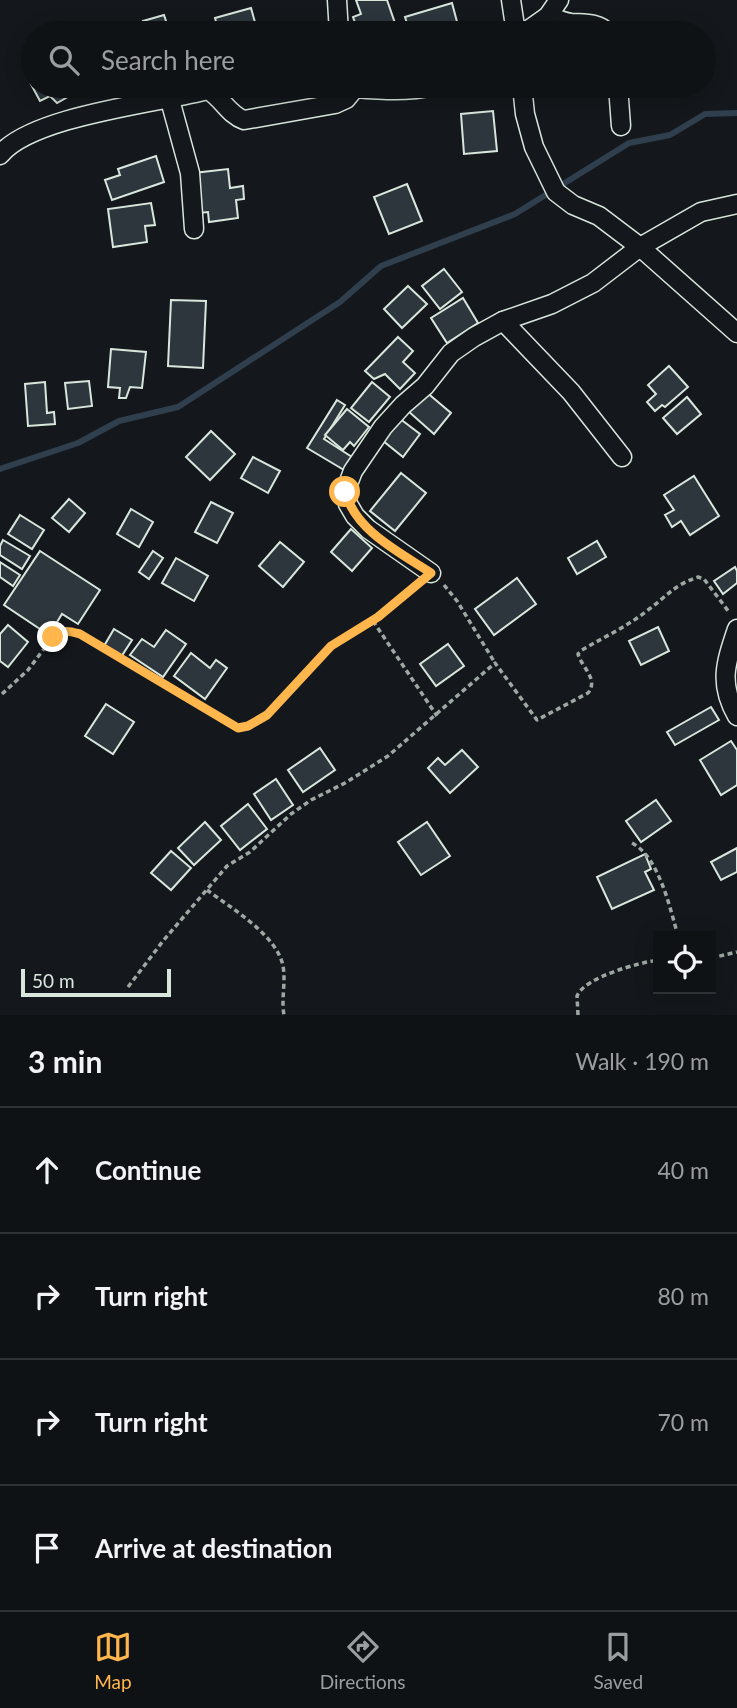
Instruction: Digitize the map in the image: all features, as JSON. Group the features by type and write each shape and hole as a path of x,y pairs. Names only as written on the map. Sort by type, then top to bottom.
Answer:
{"street":[{"path":"337,0 338,21"},
{"path":"511,0 514,21"},
{"path":"541,21 559,0"},
{"path":"548,16 563,21"},
{"path":"0,155 24,137 47,127 137,104 178,98"},
{"path":"220,98 236,117 244,120 335,104 347,98"},
{"path":"523,98 534,147 556,192 573,205 599,216 640,247 737,333"},
{"path":"619,98 621,125"},
{"path":"170,100 190,173 194,229"},
{"path":"431,573 368,529 355,516 345,492 353,471 366,451 402,405 425,386 451,353 503,321 552,304 593,283 640,247 701,212 737,204"},
{"path":"503,321 570,392 622,457"},
{"path":"737,629 728,656 724,683 737,716"}],"path":[{"path":"2,694 28,670 53,637 68,630 80,634 238,728 248,726 267,715 331,646 373,621 431,573 457,601 495,663 537,720 588,692 593,686 578,654 582,650 650,609 664,595 685,581 698,577 704,579 737,622"},
{"path":"373,621 437,716"},
{"path":"128,987 227,866 250,852 291,814 311,800 388,757 495,663"},
{"path":"632,843 641,848 651,860 676,931"},
{"path":"207,890 259,930 278,953 283,967 284,1015"},
{"path":"716,957 737,952"},
{"path":"578,1015 577,996 584,986 627,968 653,961"}],"building":[{"path":"356,0 387,0 394,21 354,21 353,17 361,14"},
{"path":"452,3 457,21 406,21 405,17"},
{"path":"251,8 255,21 216,21 215,18"},
{"path":"164,15 166,21 143,21"},
{"path":"52,98 66,98 57,103"},
{"path":"493,111 497,151 464,154 461,114"},
{"path":"156,156 164,182 112,200 105,180 120,175 118,169"},
{"path":"228,169 230,188 243,186 244,199 236,200 238,218 209,222 208,212 199,213 194,173"},
{"path":"407,184 422,221 389,234 374,197"},
{"path":"151,203 155,225 145,226 147,242 113,247 108,209"},
{"path":"444,269 462,292 440,309 422,286"},
{"path":"408,286 427,304 402,328 384,309"},
{"path":"463,298 478,323 447,343 431,318"},
{"path":"171,300 206,301 203,368 168,366"},
{"path":"398,337 413,351 403,362 415,373 400,389 385,374 374,379 365,371"},
{"path":"111,349 146,352 142,388 130,387 126,398 119,398 120,388 108,387"},
{"path":"669,366 688,387 665,407 662,405 655,411 647,402 656,394 648,385"},
{"path":"89,381 92,406 68,409 65,383"},
{"path":"45,382 47,413 54,412 55,424 28,426 25,384"},
{"path":"372,382 390,397 369,422 351,408"},
{"path":"425,391 451,413 434,434 408,411"},
{"path":"687,397 701,414 677,434 663,418"},
{"path":"337,400 345,405 324,439 352,457 344,470 307,448"},
{"path":"347,409 369,427 354,446 350,442 343,450 325,435"},
{"path":"399,418 420,434 403,457 382,440"},
{"path":"211,431 235,454 210,480 186,457"},
{"path":"253,457 280,471 268,493 241,478"},
{"path":"401,473 426,493 395,531 370,511"},
{"path":"694,476 719,516 690,535 681,521 672,527 665,515 674,510 664,495"},
{"path":"69,499 85,513 69,532 52,518"},
{"path":"211,502 233,513 217,543 195,532"},
{"path":"131,509 153,522 139,547 117,534"},
{"path":"20,515 44,530 32,549 8,534"},
{"path":"351,529 372,548 352,571 331,552"},
{"path":"3,540 30,556 22,569 0,555"},
{"path":"597,541 606,557 577,574 568,558"},
{"path":"280,542 304,562 283,587 259,566"},
{"path":"40,551 100,590 78,624 62,614 49,635 4,605"},
{"path":"153,551 163,558 149,579 139,572"},
{"path":"176,558 208,576 194,601 162,583"},
{"path":"0,562 20,575 13,586 0,577"},
{"path":"735,567 737,583 723,594 714,581"},
{"path":"517,578 536,604 494,635 475,609"},
{"path":"8,625 28,642 8,667 0,661 0,634"},
{"path":"658,627 669,651 641,665 629,641"},
{"path":"114,629 132,640 121,657 104,646"},
{"path":"166,630 186,644 163,677 130,655 142,639 154,647"},
{"path":"448,644 464,666 436,686 420,664"},
{"path":"191,653 210,668 216,660 227,668 205,699 174,676"},
{"path":"106,704 134,722 113,754 85,736"},
{"path":"711,707 719,720 675,745 667,732"},
{"path":"731,741 737,750 737,785 721,795 700,760"},
{"path":"320,748 335,770 303,792 288,770"},
{"path":"462,750 478,767 450,793 428,768 438,758 445,765"},
{"path":"276,779 293,805 271,820 254,794"},
{"path":"656,800 671,821 641,842 626,821"},
{"path":"248,804 267,829 240,850 221,826"},
{"path":"205,822 221,840 194,865 178,848"},
{"path":"427,822 450,856 421,875 398,842"},
{"path":"737,848 737,872 721,880 711,862"},
{"path":"171,851 191,868 171,890 151,873"},
{"path":"645,854 651,869 645,872 654,890 612,909 597,877"}],"waterway":[{"path":"0,469 78,443 119,421 178,407 340,302 381,266 515,214 629,143 670,135 705,114 737,113"}],"route":[{"path":"53,637 68,630 80,634 238,728 248,726 267,715 331,646 378,617 431,573 368,529 355,516 345,492"}]}
